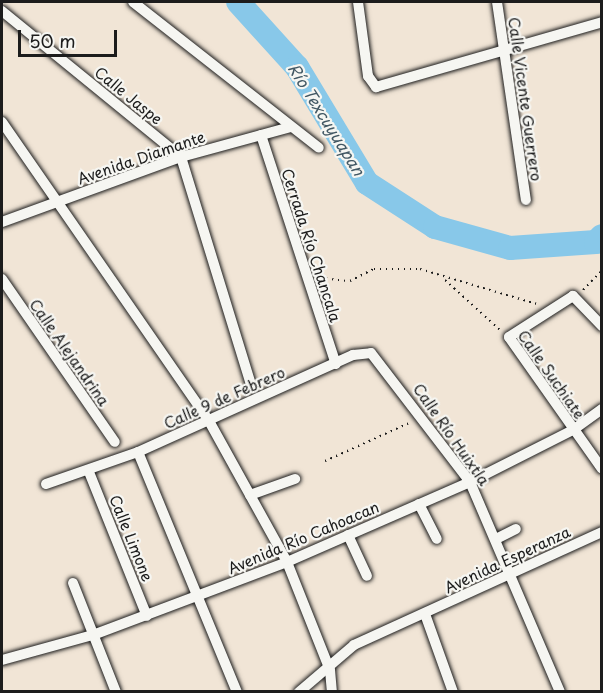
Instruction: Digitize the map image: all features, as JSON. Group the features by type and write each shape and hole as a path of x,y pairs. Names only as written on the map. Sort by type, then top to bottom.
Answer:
{"street":[{"path":"133,2 319,148"},
{"path":"358,2 368,76 376,87 504,54 602,22"},
{"name":"Calle Vicente Guerrero","path":"497,2 526,200"},
{"name":"Calle Jaspe","path":"2,11 181,157"},
{"path":"2,122 209,421 287,562 330,670 332,692"},
{"name":"Avenida Diamante","path":"2,222 181,157 291,127"},
{"name":"Cerrada Río Chancala","path":"261,135 306,281 336,364"},
{"path":"181,157 251,385"},
{"name":"Calle Alejandrina","path":"2,279 115,442"},
{"path":"509,337 551,307 573,296 602,326"},
{"name":"Calle Suchiate","path":"509,337 602,469"},
{"name":"Calle 9 de Febrero","path":"46,484 88,472 138,452 336,364 371,353"},
{"name":"Calle Río Huixtla","path":"371,353 423,417 471,482 498,538 560,692"},
{"name":"Avenida Río Cahoacan","path":"2,660 93,635 287,562 471,482 573,430 602,409"},
{"path":"138,452 237,692"},
{"name":"Calle Limone","path":"88,472 147,616"},
{"path":"250,495 295,479"},
{"path":"419,504 437,539"},
{"path":"498,538 516,529"},
{"name":"Avenida Esperanza","path":"299,692 330,670 354,645 601,534"},
{"path":"348,535 367,576"},
{"path":"73,583 116,692"},
{"path":"425,614 453,692"}],"path":[{"path":"306,281 328,276 350,281 374,269 420,269 445,280 551,307"},
{"path":"573,296 602,270"},
{"name":"Calle Suchiate","path":"445,280 509,337"},
{"path":"325,462 423,417"}],"waterway":[{"name":"Río Texcuyuapan","path":"238,2 297,67 367,183 435,227 510,248 596,242 602,236"}]}
